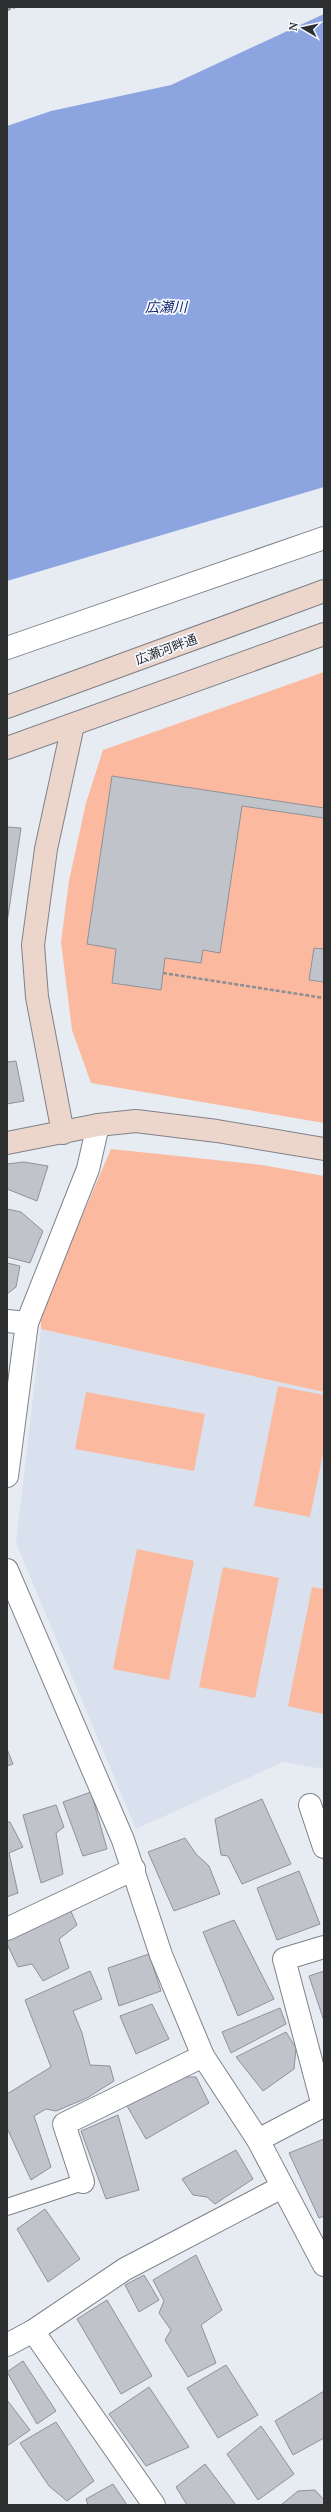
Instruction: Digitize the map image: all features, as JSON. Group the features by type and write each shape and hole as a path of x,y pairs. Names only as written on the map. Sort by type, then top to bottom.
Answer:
{"street":[{"path":"7,648 324,538"},
{"name":"広瀬河畔通","path":"7,707 324,591"},
{"path":"7,748 324,634"},
{"path":"63,1133 37,997 33,945 46,849 73,725"},
{"path":"7,1142 63,1133 98,1125 136,1121 217,1131 324,1149"},
{"path":"7,1476 17,1322 88,1169 98,1125"},
{"path":"7,1570 134,1869 161,1955 203,2056 258,2140 324,2265"},
{"path":"310,1805 324,1846"},
{"path":"7,1929 134,1869"},
{"path":"258,2140 323,2106 284,1959 324,1947"},
{"path":"83,2182 64,2124 203,2056"},
{"path":"7,2345 33,2331 125,2269 282,2187"},
{"path":"33,2331 154,2505"}],"lane":[{"path":"7,2207 83,2182"}],"path":[{"path":"7,10 15,7"},
{"path":"163,973 324,998"}],"shaded area":[{"path":"324,672 324,1123 91,1083 72,1030 61,942 69,881 86,803 103,750"},
{"path":"111,1149 262,1165 324,1176 324,1392 41,1329 41,1312"},
{"path":"41,1329 324,1392 324,1769 283,1762 136,1829 16,1543"},
{"path":"278,1386 324,1395 324,1449 310,1517 254,1506"},
{"path":"86,1392 205,1414 194,1471 75,1449"},
{"path":"137,1549 194,1561 169,1680 113,1669"},
{"path":"223,1567 279,1578 255,1698 199,1687"},
{"path":"312,1587 324,1589 324,1714 288,1706"}],"water":[{"name":"広瀬川","path":"324,14 324,487 7,581 7,126 51,111 171,85"}],"building":[{"path":"112,776 324,808 324,818 242,806 220,953 203,950 201,963 165,958 161,990 112,983 116,949 87,944"},
{"path":"7,827 21,828 7,923"},
{"path":"314,948 324,949 324,982 309,980"},
{"path":"16,1061 24,1101 7,1104 7,1062"},
{"path":"24,1162 48,1166 37,1201 7,1189 7,1164"},
{"path":"7,1209 21,1212 43,1231 30,1263 7,1257"},
{"path":"7,1263 20,1266 16,1287 7,1294"},
{"path":"7,1749 13,1764 7,1766"},
{"path":"91,1792 107,1849 83,1856 63,1802"},
{"path":"262,1799 291,1864 242,1884 228,1856 221,1855 215,1819"},
{"path":"56,1805 64,1827 56,1833 63,1874 41,1883 23,1815"},
{"path":"7,1822 10,1822 23,1847 9,1853 18,1893 7,1897"},
{"path":"185,1838 196,1854 209,1866 220,1894 174,1911 148,1852"},
{"path":"299,1871 320,1924 277,1940 257,1888"},
{"path":"69,1907 77,1925 59,1939 69,1968 43,1981 32,1964 18,1967 7,1944 7,1937"},
{"path":"234,1920 274,1999 238,2016 203,1932"},
{"path":"149,1954 161,1991 119,2006 108,1968"},
{"path":"90,1971 102,1999 73,2011 82,2033 90,2065 110,2066 114,2081 87,2098 56,2111 46,2109 34,2116 51,2167 31,2180 7,2128 7,2094 51,2067 25,2000"},
{"path":"324,1971 324,2021 309,1976"},
{"path":"152,2004 169,2039 136,2054 120,2016"},
{"path":"280,2008 286,2024 231,2053 222,2032"},
{"path":"286,2032 296,2048 294,2069 263,2091 236,2057"},
{"path":"175,2077 196,2077 209,2103 146,2139 126,2104"},
{"path":"118,2115 139,2190 106,2199 81,2131"},
{"path":"324,2139 324,2216 319,2218 289,2153"},
{"path":"236,2150 253,2179 215,2204 207,2197 193,2195 182,2179"},
{"path":"45,2209 80,2259 48,2282 17,2229"},
{"path":"196,2255 222,2310 201,2325 216,2363 188,2377 165,2340 171,2330 159,2313 164,2301 153,2280"},
{"path":"144,2275 159,2300 139,2312 125,2285"},
{"path":"107,2300 152,2376 121,2394 77,2319"},
{"path":"23,2361 56,2411 37,2424 7,2372"},
{"path":"226,2365 258,2415 218,2438 187,2388"},
{"path":"149,2387 189,2447 146,2466 109,2414"},
{"path":"324,2391 324,2438 293,2455 275,2421"},
{"path":"7,2400 30,2430 7,2446"},
{"path":"56,2422 94,2481 67,2501 49,2486 20,2443"},
{"path":"261,2426 294,2474 258,2500 227,2454"},
{"path":"205,2464 236,2505 187,2505 176,2487"},
{"path":"113,2484 127,2505 88,2505 86,2499"},
{"path":"315,2490 324,2500 324,2505 281,2505 298,2491"}]}
